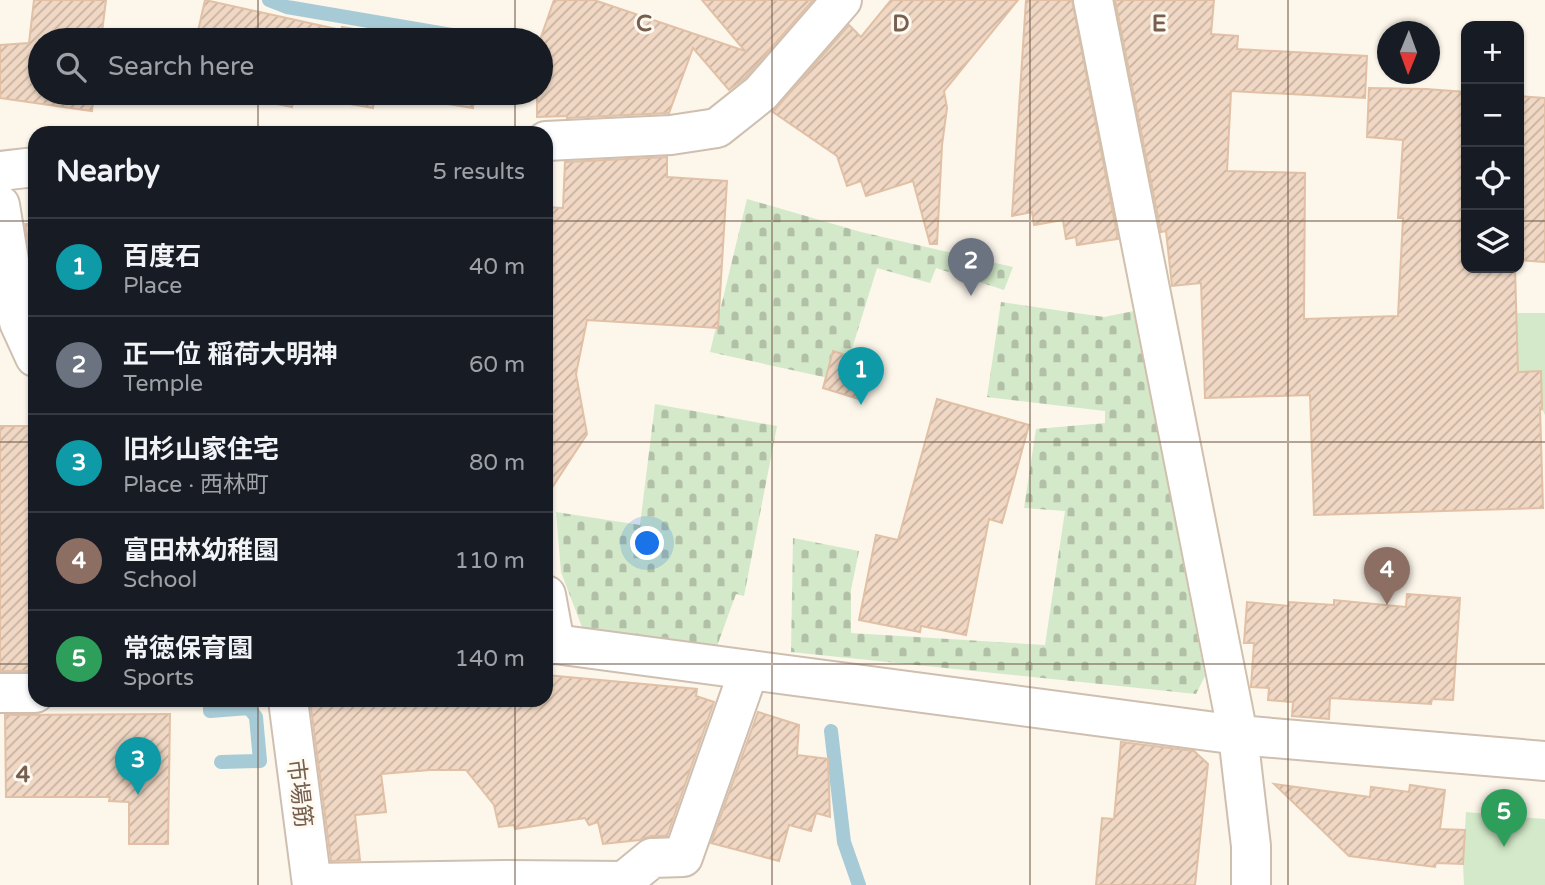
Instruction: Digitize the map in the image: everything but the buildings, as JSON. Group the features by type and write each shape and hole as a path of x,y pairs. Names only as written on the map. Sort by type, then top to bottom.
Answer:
{"street":[{"path":"553,141 671,135 717,128 761,93 842,0"},
{"path":"1093,0 1238,735 1251,846 1251,885"},
{"path":"0,171 28,168"},
{"path":"0,205 19,322 28,342"},
{"path":"553,645 1238,735 1545,761"},
{"path":"312,884 504,880 625,883 652,858 683,858 749,670"},
{"path":"0,693 28,693"},
{"name":"市場筋","path":"289,707 312,884"}],"green space":[{"path":"747,199 861,232 1013,267 1004,290 936,268 930,283 877,268 842,381 710,352"},
{"path":"1001,302 1104,317 1134,311 1205,676 1196,694 791,652 793,538 859,551 851,590 851,633 1045,645 1065,511 1024,508 1036,429 1105,423 1105,411 987,397"},
{"path":"1516,313 1545,313 1545,415 1542,409 1541,372 1518,372"},
{"path":"655,404 777,426 744,596 736,594 717,646 600,633 582,627 561,572 556,512 640,525"},
{"path":"1466,812 1545,819 1545,885 1464,885"}],"waterway":[{"path":"269,0 287,7 410,28"},
{"path":"210,707 210,711 249,708 256,717 260,761 221,762"},
{"path":"831,731 844,842 859,885"}],"place":[{"name":"正一位 稲荷大明神","path":"971,296"},
{"name":"百度石","path":"861,405"},
{"name":"富田林幼稚園","path":"1387,605"},
{"name":"旧杉山家住宅","path":"138,795"},
{"name":"常徳保育園","path":"1504,847"}]}
